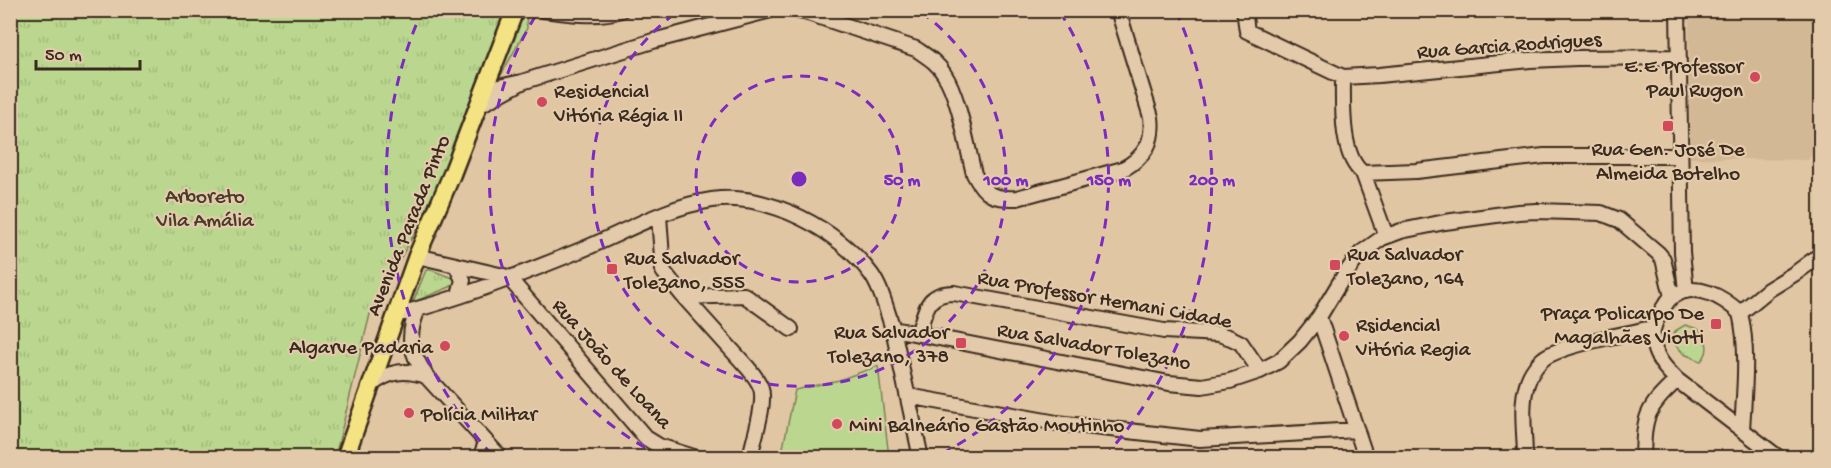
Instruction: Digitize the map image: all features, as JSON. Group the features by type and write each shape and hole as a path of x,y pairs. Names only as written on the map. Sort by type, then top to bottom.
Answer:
{"main road":[{"name":"Avenida Parada Pinto","path":"345,458 417,256 452,174 514,10"}],"street":[{"path":"543,10 590,15 611,14 621,10"},
{"path":"484,90 522,82 653,41 771,10"},
{"path":"795,10 916,49 931,59 944,72 952,88 974,174 981,187 999,199 1017,198 1124,169 1145,153 1153,129 1151,117 1118,10"},
{"path":"1244,10 1246,31 1343,77 1343,113 1348,145 1353,163 1363,173 1386,236"},
{"path":"1678,10 1679,156 1682,252 1686,291"},
{"name":"Rua Garcia Rodrigues","path":"1343,77 1530,60 1679,57"},
{"path":"478,106 522,82"},
{"path":"1363,173 1416,171 1544,156 1679,156"},
{"path":"395,315 459,295 595,245 659,216 712,200 740,199 768,204 820,229 853,254 872,276 893,329 921,458"},
{"name":"Rua Salvador Tolezano","path":"893,329 1169,383 1202,386 1230,381 1260,371 1279,361 1300,341 1319,316 1345,274 1362,253 1386,236 1428,225 1537,211 1601,213 1619,220 1663,259 1672,297"},
{"path":"659,216 663,271 758,380 762,390 762,401 750,458"},
{"path":"1740,313 1768,290 1821,255"},
{"path":"417,256 508,277"},
{"path":"456,265 463,280 459,295"},
{"name":"Rua João de Loana","path":"508,277 646,438 659,446 697,458"},
{"path":"1742,430 1745,363 1740,313 1731,304 1699,290 1686,291 1672,297 1652,328 1654,347 1662,365 1677,380 1742,430 1779,458"},
{"name":"Rua Professor Hernani Cidade","path":"918,334 928,303 933,296 954,293 1164,331 1219,334 1241,344 1260,371"},
{"path":"684,297 744,296 791,329"},
{"path":"418,309 412,322 413,354 426,376 501,458"},
{"path":"1319,316 1366,458"},
{"path":"1525,458 1526,388 1532,373 1546,356 1564,349 1652,328"},
{"path":"371,385 391,372 408,372 426,376"},
{"path":"1643,458 1644,426 1650,410 1656,399 1677,380"},
{"path":"908,396 1057,423 1200,439 1357,430"},
{"path":"480,458 486,442"}],"shaded area":[{"name":"E.E Professor Paul Rugon","path":"1689,11 1820,11 1820,143 1808,160 1690,158"}],"green space":[{"name":"Arboreto Vila Amália","path":"10,11 526,11 527,28 370,314 335,457 11,457"},
{"path":"426,270 453,278 455,282 450,287 413,302"},
{"path":"1685,325 1698,329 1706,340 1707,349 1701,361 1684,354 1672,341 1675,331"},
{"name":"Mini Balneário Gastão Moutinho","path":"878,366 889,457 781,457 795,390 839,380"}],"place":[{"name":"E.E Professor Paul Rugon","path":"1755,77"},
{"name":"Residencial Vitória Régia II","path":"542,102"},
{"name":"Rua Gen. José De Almeida Botelho","path":"1668,126"},
{"name":"Rua Salvador Tolezano, 164","path":"1335,265"},
{"name":"Rua Salvador Tolezano, 555","path":"612,269"},
{"name":"Praça Policarpo De Magalhães Viotti","path":"1716,324"},
{"name":"Rsidencial Vitória Regia","path":"1344,336"},
{"name":"Rua Salvador Tolezano, 378","path":"961,343"},
{"name":"Algarve Padaria","path":"445,346"},
{"name":"Polícia Militar","path":"409,413"},
{"name":"Mini Balneário Gastão Moutinho","path":"837,424"}]}
